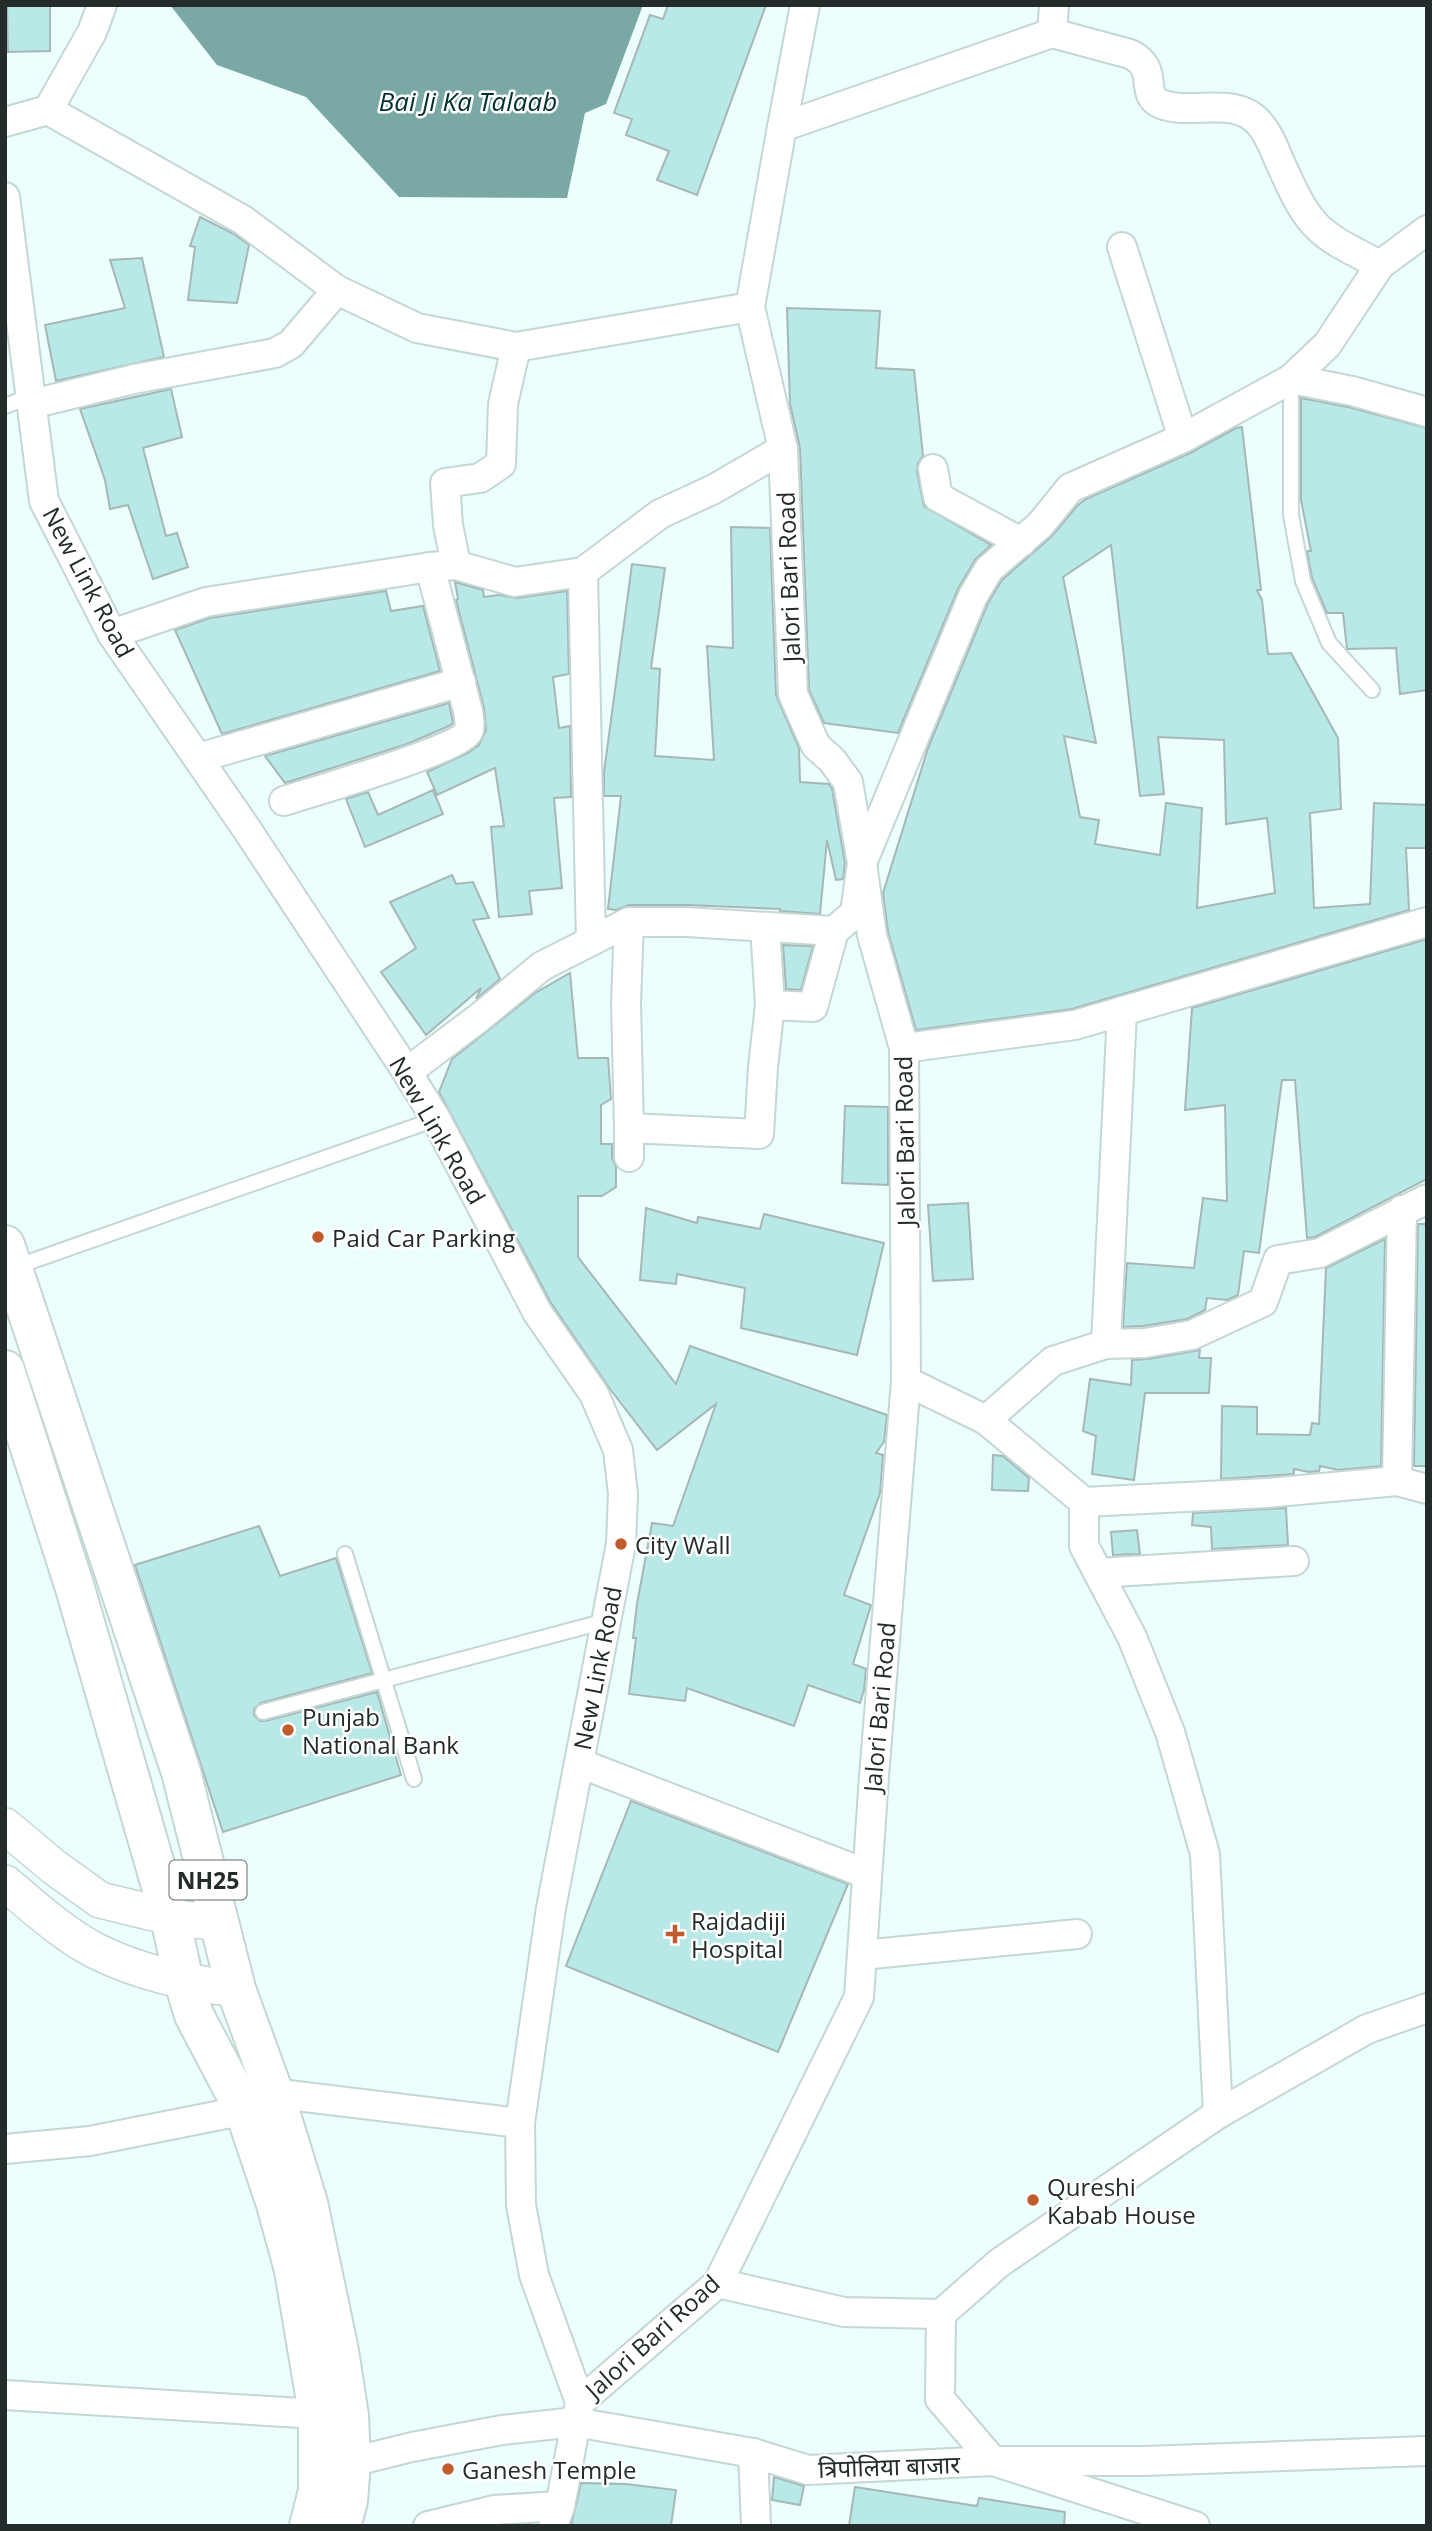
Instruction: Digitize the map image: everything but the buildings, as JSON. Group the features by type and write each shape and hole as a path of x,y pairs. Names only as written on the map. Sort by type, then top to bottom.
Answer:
{"main road":[{"name":"NH25","path":"9,1257 181,1772 265,2102 311,2215 339,2351 334,2414 335,2462 348,2501 341,2526"},
{"name":"NH25","path":"5,1370 75,1588 170,1917 194,2015 208,2043 265,2102"},
{"name":"NH25","path":"309,2526 318,2491 335,2462"}],"street":[{"path":"5,122 48,110 92,32 102,5"},
{"name":"Jalori Bari Road","path":"577,2412 718,2283 859,1997 906,1381 904,1048 872,935 848,782 832,760 816,746 793,694 783,449 750,307 805,5"},
{"path":"782,127 1053,19 1141,60 1148,72 1150,94 1158,103 1172,107 1229,109 1250,115 1267,133 1298,204 1310,221 1321,233 1380,265"},
{"path":"48,110 243,220 337,290 417,328 516,347 750,307"},
{"name":"New Link Road","path":"5,197 23,402 44,501 111,634 198,758 436,1119 537,1312 594,1394 618,1450 623,1494 621,1544 551,1908 520,2123 521,2205 534,2275 577,2412 556,2516"},
{"path":"770,1005 813,1007 834,931 855,913 862,863 980,582 989,569 1050,513 1070,488 1183,438 1291,379 1326,345 1380,265 1427,230"},
{"path":"1122,247 1183,438"},
{"path":"23,402 275,353 291,344 337,290"},
{"path":"284,801 420,756 461,740 468,732 470,723 443,566 448,525 445,483 480,478 501,464 503,404 516,347"},
{"path":"1291,379 1352,391 1427,412"},
{"path":"111,634 206,602 443,566 515,582 583,572 660,514 714,489 783,449"},
{"path":"933,468 938,497 1021,542"},
{"path":"583,572 591,941"},
{"path":"198,758 461,682"},
{"path":"407,1072 542,966 629,922 687,922 834,931"},
{"path":"629,922 626,1003 629,1157"},
{"path":"904,1048 1075,1026 1427,922"},
{"path":"629,1128 759,1134 770,1005 765,927"},
{"path":"1106,1344 1122,1011"},
{"path":"986,1420 1053,1361 1106,1344 1145,1343 1192,1335 1263,1302 1278,1260 1320,1253 1414,1204"},
{"path":"1397,1481 1414,1204"},
{"path":"906,1381 986,1420 1084,1502 1267,1493 1397,1481 1427,1489"},
{"path":"1084,1502 1084,1546 1132,1637 1170,1732 1205,1854 1218,2114"},
{"path":"1098,1573 1294,1561"},
{"path":"579,1763 867,1874"},
{"path":"5,1826 54,1867 100,1900 170,1917 219,1923"},
{"path":"5,1882 44,1915 95,1950 184,1982 236,1989"},
{"path":"862,1955 1077,1934"},
{"path":"718,2283 844,2312 941,2314 999,2263 1218,2114 1367,2029 1427,2008"},
{"path":"5,2149 90,2141 265,2102 520,2123"},
{"path":"941,2314 940,2399 993,2461 1195,2526"},
{"path":"5,2395 334,2414"},
{"name":"त्रिपोलिया बाजार","path":"335,2462 502,2430 577,2412 754,2454 808,2470 993,2461 1144,2461 1427,2451"},
{"path":"754,2454 756,2526"},
{"path":"428,2526 494,2510 556,2516"}],"lane":[{"path":"1291,379 1291,515 1303,581 1329,643 1372,690"},
{"path":"9,1257 436,1119"},
{"path":"345,1554 414,1779"},
{"path":"263,1713 606,1621"}],"water":[{"name":"Bai Ji Ka Talaab","path":"170,5 643,5 606,104 585,113 567,198 399,197 306,97 217,65"}],"place":[{"name":"Paid Car Parking","path":"318,1237"},
{"name":"City Wall","path":"621,1544"},
{"name":"Punjab National Bank","path":"288,1730"},
{"name":"Rajdadiji Hospital","path":"675,1934"},
{"name":"Qureshi Kabab House","path":"1033,2200"},
{"name":"Ganesh Temple","path":"448,2469"}]}
